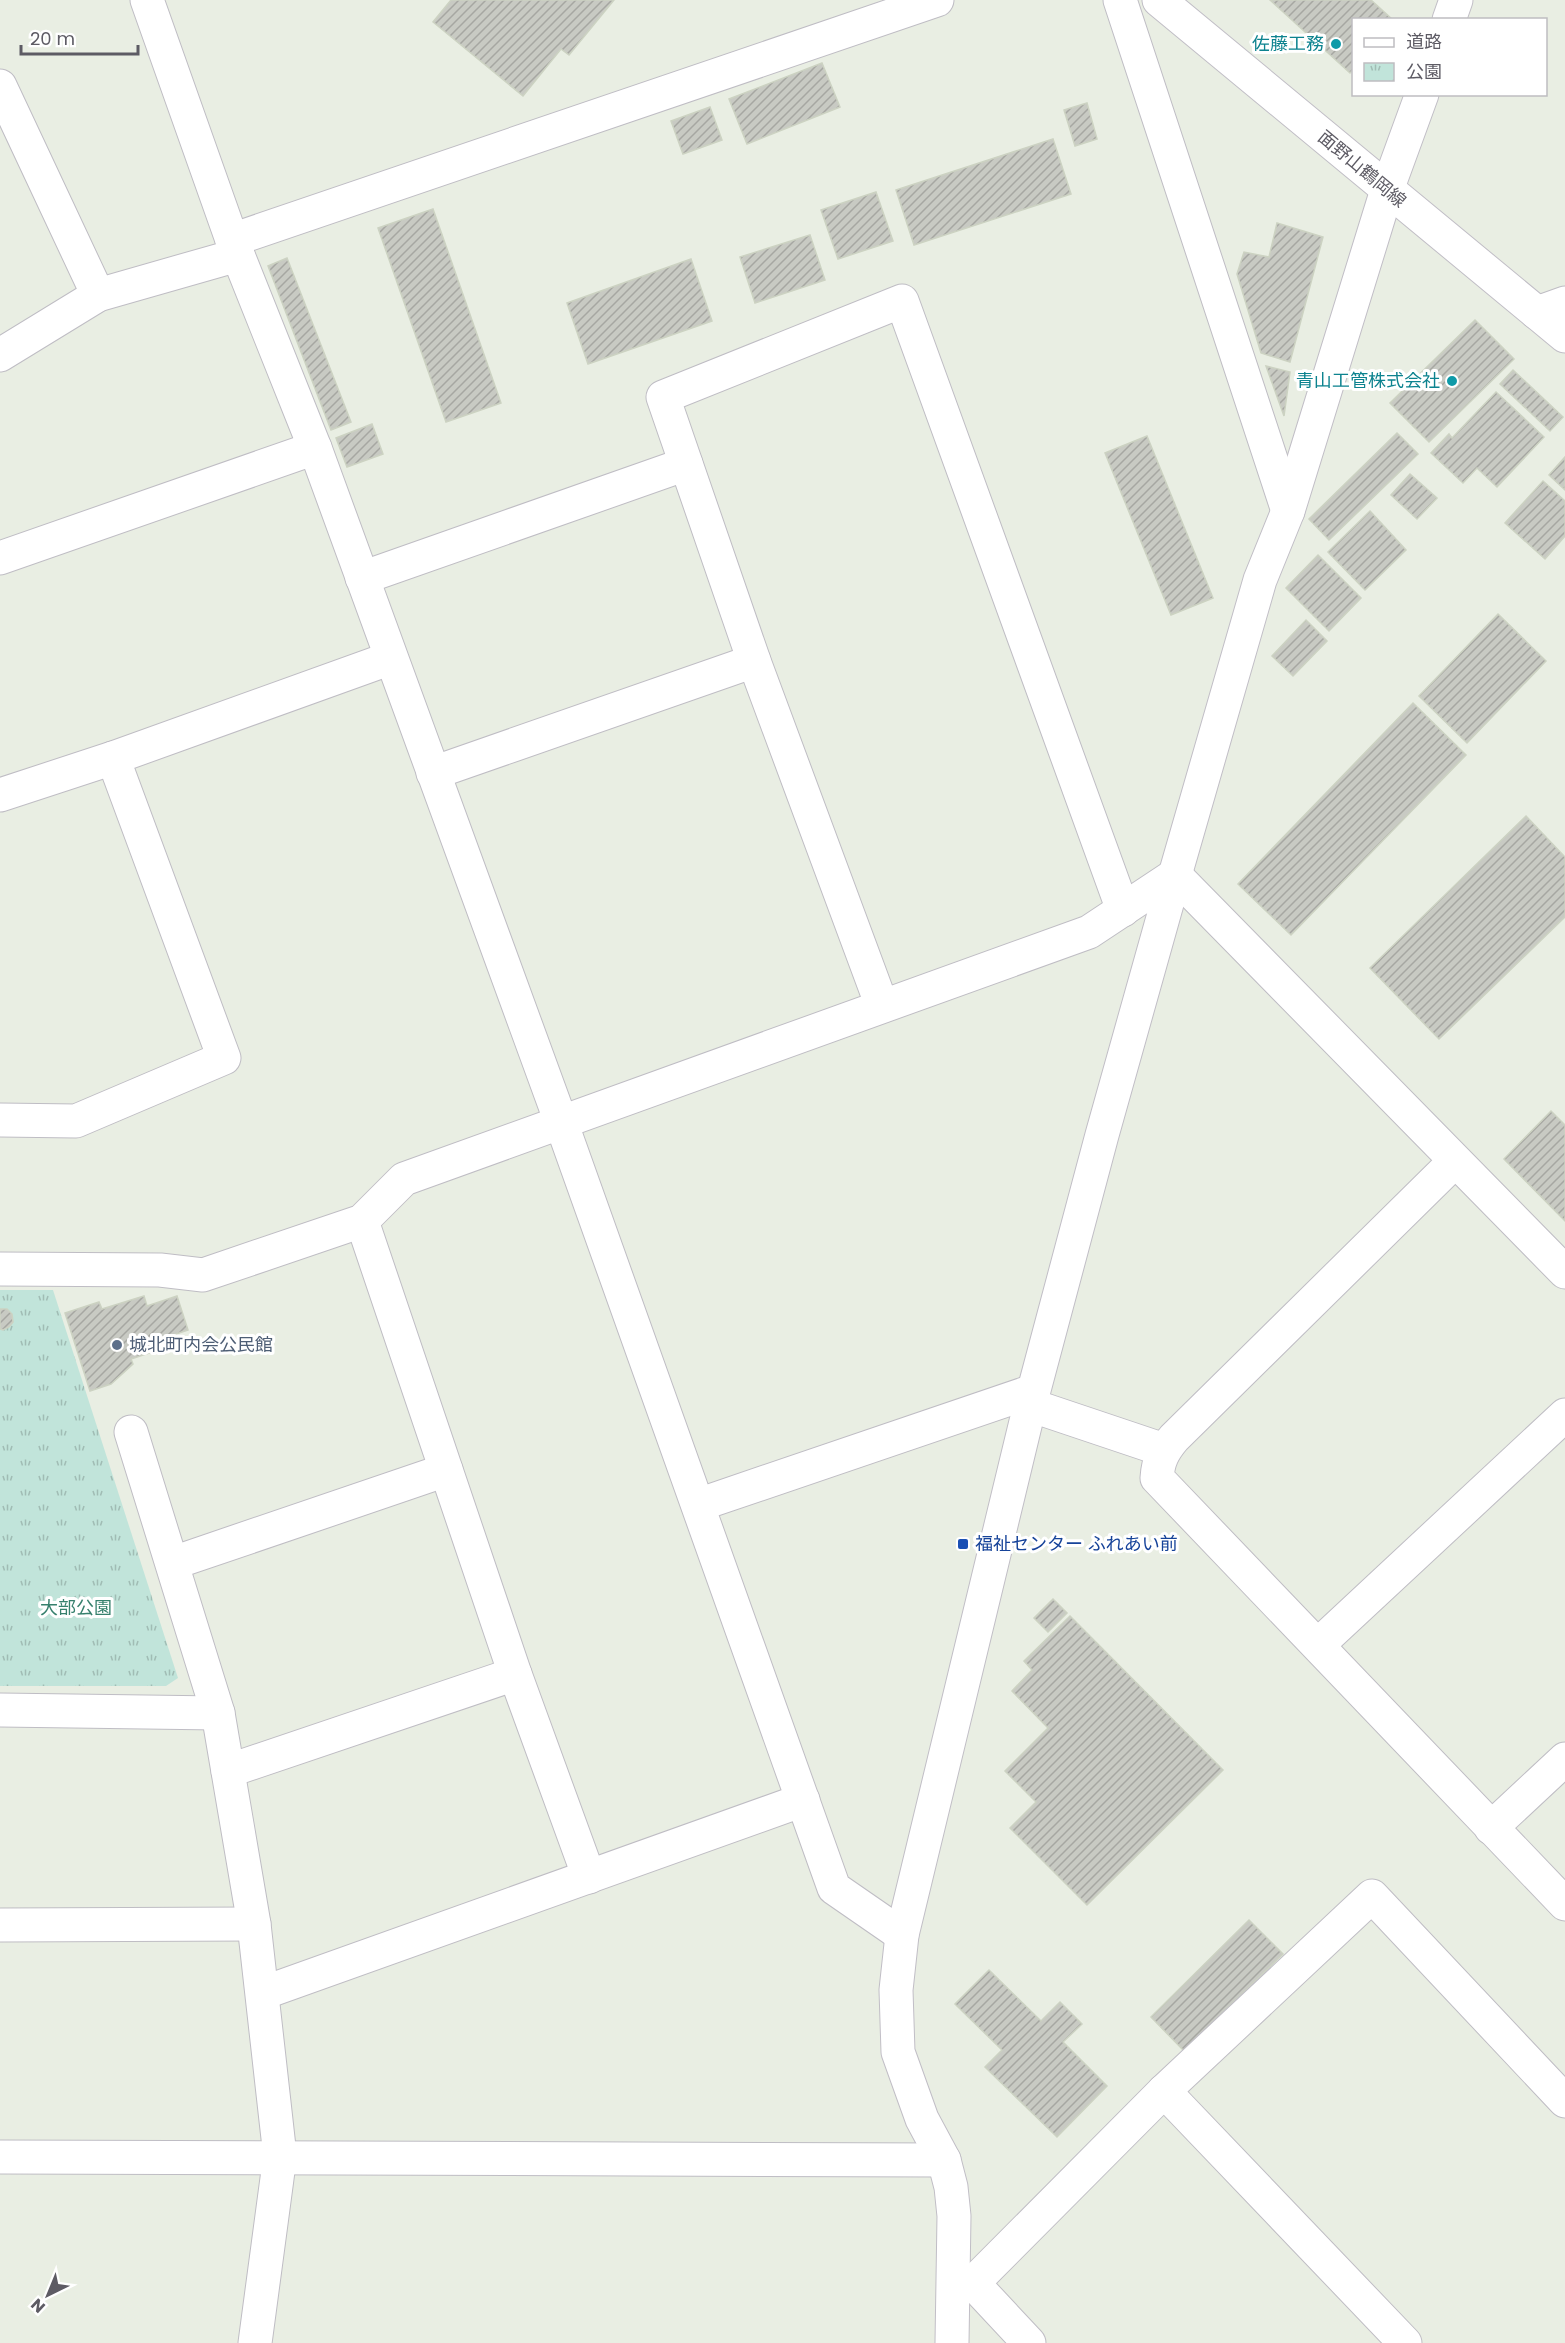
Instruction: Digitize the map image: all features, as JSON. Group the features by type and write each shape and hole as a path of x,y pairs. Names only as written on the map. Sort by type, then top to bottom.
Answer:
{"street":[{"path":"147,0 235,247 315,448 561,1122 834,1888 902,1935"},
{"path":"0,355 98,295 937,0"},
{"path":"1120,0 1288,511"},
{"name":"面野山鶴岡線","path":"1159,0 1387,190 1551,308 1565,336"},
{"path":"1450,18 1456,0"},
{"path":"0,86 14,143 98,295"},
{"path":"952,2343 964,2283 951,2187 945,2160 922,2118 898,2052 896,1990 902,1935 1032,1398 1102,1135 1175,875 1260,580 1288,511 1387,190 1421,96"},
{"path":"882,1006 754,661 663,397 902,301 1123,910"},
{"path":"0,558 315,448"},
{"path":"362,578 686,464"},
{"path":"0,795 113,758 391,658"},
{"path":"433,773 754,661"},
{"path":"0,1120 76,1121 225,1058 113,758"},
{"path":"0,1269 160,1270 202,1275 362,1221 404,1179 1089,932 1175,875"},
{"path":"1175,875 1565,1272"},
{"path":"1455,1161 1164,1450 1158,1464 1157,1478 1565,1904"},
{"path":"362,1221 514,1674 589,1877"},
{"path":"698,1505 1032,1398 1164,1450"},
{"path":"1317,1645 1565,1415"},
{"path":"131,1432 218,1713 255,1924 280,2156 255,2343"},
{"path":"172,1563 446,1470"},
{"path":"228,1771 514,1674"},
{"path":"0,1710 218,1713"},
{"path":"1491,1828 1565,1759"},
{"path":"263,1993 803,1800"},
{"path":"964,2283 1372,1896 1565,2101"},
{"path":"0,1925 255,1924"},
{"path":"1164,2091 1405,2343"},
{"path":"0,2157 280,2156 945,2160"},
{"path":"964,2283 1029,2343"}],"green space":[{"name":"大部公園","path":"0,1290 53,1290 178,1678 166,1686 0,1686"}],"building":[{"path":"451,0 614,0 569,55 561,49 523,96 433,22"},
{"name":"佐藤工務","path":"1270,0 1371,0 1391,18 1352,18 1352,71 1350,73"},
{"path":"822,63 840,107 747,144 729,99"},
{"path":"1087,103 1097,139 1075,146 1064,110"},
{"path":"710,107 722,140 683,154 671,121"},
{"path":"1053,139 1071,194 914,245 896,190"},
{"path":"876,192 893,241 838,259 821,210"},
{"path":"433,209 501,403 446,422 378,228"},
{"path":"1277,223 1323,237 1290,362 1261,353 1237,274 1244,252 1269,257"},
{"path":"810,235 825,280 755,303 740,257"},
{"path":"287,258 351,422 331,430 268,266"},
{"path":"691,259 712,321 588,364 567,303"},
{"name":"青山工管株式会社","path":"1475,320 1514,359 1429,442 1390,403"},
{"path":"1266,366 1290,372 1284,416"},
{"path":"1513,370 1563,417 1550,431 1500,384"},
{"path":"1496,392 1544,437 1497,487 1477,468 1463,483 1431,453 1449,434 1452,438"},
{"path":"372,424 383,454 347,467 336,438"},
{"path":"1397,433 1418,454 1329,540 1309,519"},
{"path":"1147,436 1213,598 1171,615 1105,453"},
{"path":"1565,457 1565,490 1549,475"},
{"path":"1410,474 1437,498 1417,519 1391,495"},
{"path":"1543,481 1565,501 1565,536 1545,559 1505,523"},
{"path":"1370,511 1406,550 1365,590 1328,552"},
{"path":"1318,555 1361,598 1329,631 1286,588"},
{"path":"1498,614 1546,661 1467,743 1419,696"},
{"path":"1306,620 1327,641 1293,676 1272,656"},
{"path":"1413,703 1466,755 1291,935 1238,884"},
{"path":"1526,816 1565,857 1565,917 1439,1039 1370,968"},
{"path":"1551,1111 1565,1125 1565,1221 1504,1159"},
{"name":"城北町内会公民館","path":"144,1296 147,1306 177,1296 188,1330 158,1340 161,1349 131,1359 133,1364 111,1384 90,1391 65,1313 99,1302 102,1309"},
{"path":"0,1309 7,1309 12,1314 13,1322 3,1330 0,1329"},
{"path":"1053,1599 1067,1613 1048,1632 1034,1618"},
{"path":"1070,1616 1223,1770 1087,1905 1010,1828 1036,1802 1005,1771 1048,1728 1012,1691 1032,1670 1024,1661"},
{"path":"1249,1920 1283,1954 1184,2051 1151,2017"},
{"path":"989,1970 1041,2021 1060,2002 1082,2024 1063,2042 1107,2086 1057,2137 985,2067 1002,2050 955,2004"}],"place":[{"name":"佐藤工務","path":"1336,44"},
{"name":"青山工管株式会社","path":"1452,381"},
{"name":"城北町内会公民館","path":"117,1345"},
{"name":"福祉センター ふれあい前","path":"963,1544"}]}
